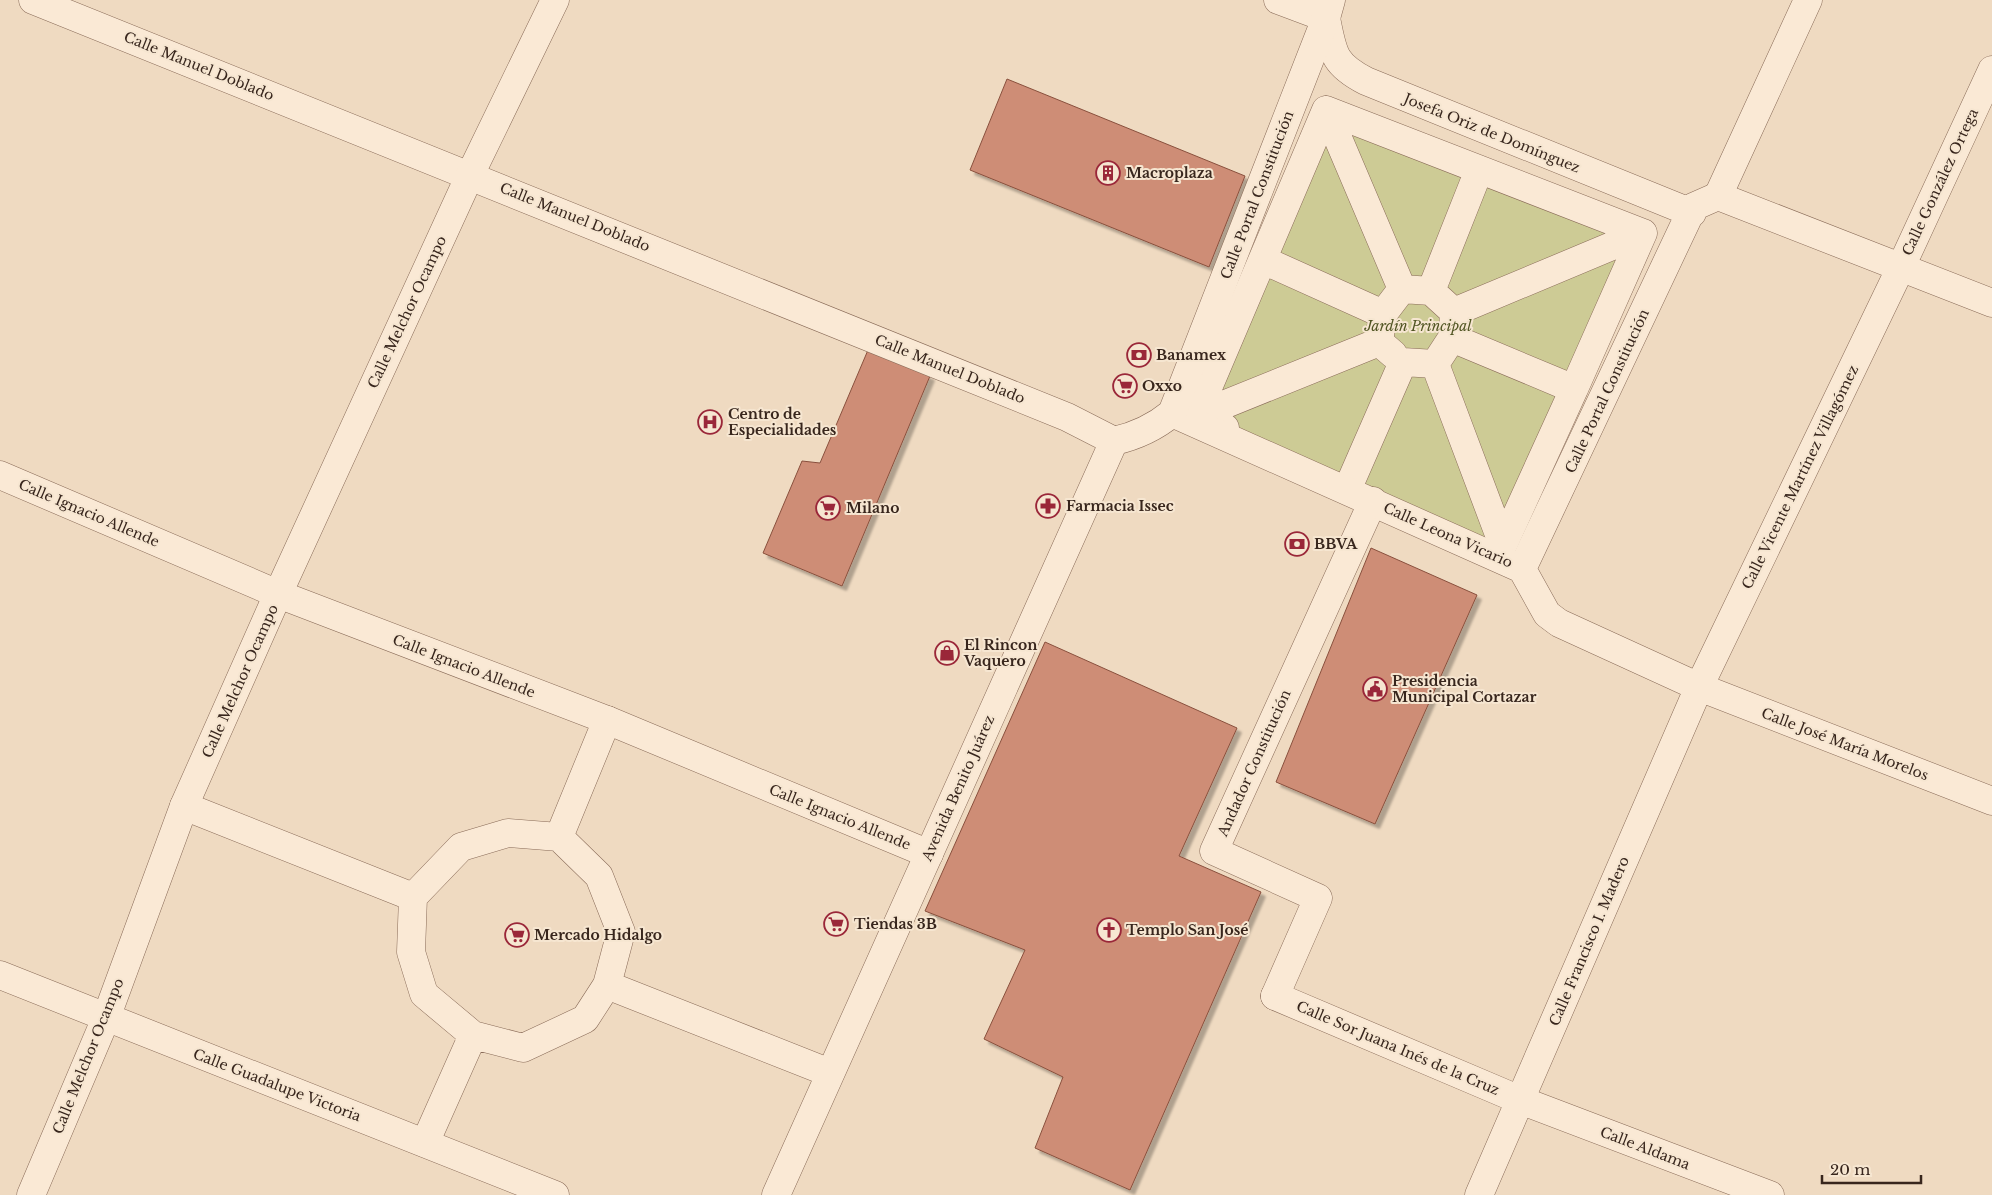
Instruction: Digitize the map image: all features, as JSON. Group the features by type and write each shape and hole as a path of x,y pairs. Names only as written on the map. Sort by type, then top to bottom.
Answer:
{"street":[{"name":"Calle Manuel Doblado","path":"33,0 1067,417 1114,441"},
{"name":"Calle Melchor Ocampo","path":"31,1195 106,1018 184,806 278,594 470,175 555,0"},
{"path":"1278,0 1328,9"},
{"path":"1692,214 1693,207 1718,196 1808,0"},
{"name":"Calle Portal Constitución","path":"1184,415 1328,9"},
{"name":"Josefa Oriz de Domínguez","path":"1328,9 1332,46 1338,61 1349,72 1455,118 1692,214"},
{"name":"Calle González Ortega","path":"1901,267 1992,70"},
{"path":"1184,415 1262,260 1326,110"},
{"path":"1326,110 1643,233"},
{"path":"1326,110 1402,289"},
{"path":"1431,292 1480,170"},
{"path":"1718,196 1992,303"},
{"name":"Calle Portal Constitución","path":"1522,568 1692,214"},
{"path":"1503,545 1435,364 1453,325 1643,233"},
{"path":"1503,545 1643,233"},
{"path":"1262,260 1383,314"},
{"name":"Calle Vicente Martínez Villagómez","path":"1699,687 1901,267"},
{"path":"1379,342 1383,314 1402,289"},
{"path":"1402,289 1431,292"},
{"path":"1431,292 1453,325 1574,389"},
{"path":"1114,441 1130,438 1159,424 1379,342"},
{"path":"1379,342 1403,362 1435,364"},
{"path":"1352,480 1403,362"},
{"path":"1184,415 1352,480 1503,545"},
{"name":"Calle Leona Vicario","path":"1184,415 1522,568 1547,614 1559,623 1699,687"},
{"name":"Avenida Benito Juárez","path":"776,1195 1114,441"},
{"name":"Calle Ignacio Allende","path":"0,475 278,594 607,720 929,854"},
{"name":"Andador Constitución","path":"1275,996 1318,898 1214,852 1373,501"},
{"name":"Calle José María Morelos","path":"1699,687 1992,801"},
{"name":"Calle Francisco I. Madero","path":"1480,1195 1699,687"},
{"path":"559,837 607,720"},
{"path":"184,806 413,897"},
{"path":"508,833 559,837 599,876 621,932 607,985 585,1019 524,1048 473,1035 424,994 410,952 413,897 461,846 508,833"},
{"name":"Calle Guadalupe Victoria","path":"0,975 555,1195"},
{"path":"607,985 830,1073"},
{"name":"Calle Sor Juana Inés de la Cruz","path":"1275,996 1520,1100"},
{"path":"425,1143 473,1035"},
{"name":"Calle Aldama","path":"1520,1100 1770,1195"}],"green space":[{"name":"Jardín Principal","path":"1326,110 1643,233 1503,545 1196,416"}],"building":[{"name":"Macroplaza","path":"1007,79 1245,176 1209,267 970,170"},
{"name":"Milano","path":"868,350 930,376 842,586 763,553 802,461 820,463"},
{"name":"Presidencia Municipal Cortazar","path":"1371,548 1477,595 1375,824 1276,782"},
{"name":"Templo San José","path":"1045,642 1237,728 1179,856 1261,892 1130,1190 1035,1148 1063,1077 984,1039 1025,950 925,911"}],"place":[{"name":"Macroplaza","path":"1108,173"},
{"name":"Banamex","path":"1139,355"},
{"name":"Oxxo","path":"1125,386"},
{"name":"Centro de Especialidades","path":"710,422"},
{"name":"Farmacia Issec","path":"1048,506"},
{"name":"Milano","path":"828,508"},
{"name":"BBVA","path":"1297,544"},
{"name":"El Rincon Vaquero","path":"947,653"},
{"name":"Presidencia Municipal Cortazar","path":"1375,689"},
{"name":"Tiendas 3B","path":"836,924"},
{"name":"Templo San José","path":"1109,930"},
{"name":"Mercado Hidalgo","path":"517,935"}]}
